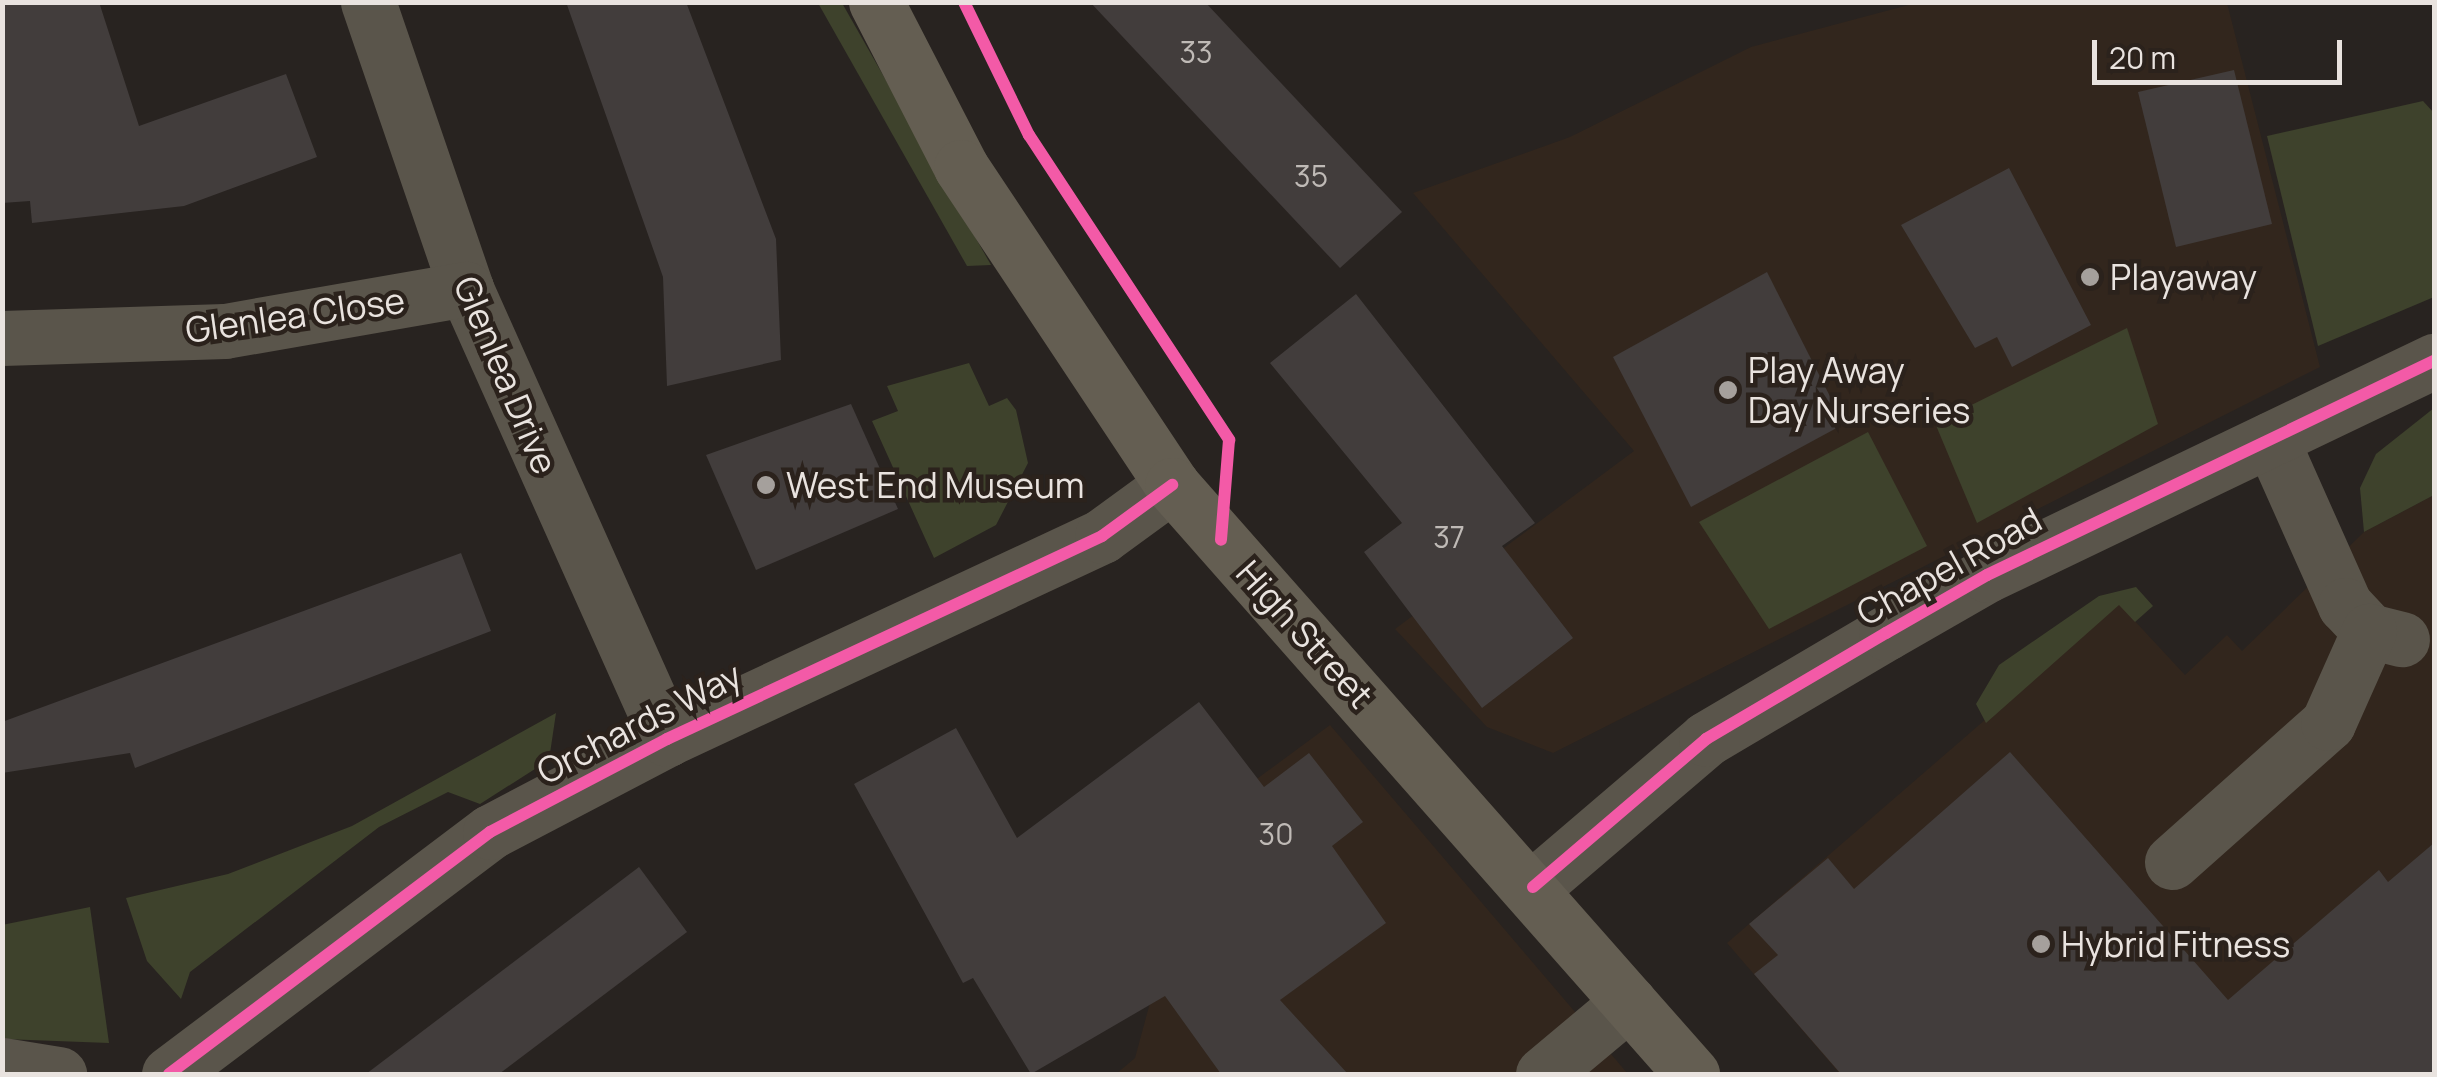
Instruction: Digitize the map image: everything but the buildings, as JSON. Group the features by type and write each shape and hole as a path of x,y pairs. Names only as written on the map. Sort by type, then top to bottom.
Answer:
{"main road":[{"name":"High Street","path":"876,2 960,167 1172,485 1533,887 1692,1074"}],"street":[{"name":"Glenlea Drive","path":"368,2 466,289 667,739"},
{"name":"Glenlea Close","path":"2,338 225,331 466,289"},
{"name":"Chapel Road","path":"1533,887 1706,739 1986,575 2434,361"},
{"path":"2172,862 2328,723 2387,635 2345,605 2270,440"},
{"name":"Orchards Way","path":"168,1074 490,832 667,739 1102,536 1172,485"},
{"path":"1543,1074 1629,1002"},
{"path":"2,1065 59,1074"}],"shaded area":[{"path":"1916,3 2227,3 2320,367 1553,753 1487,727 1395,629 1634,451 1413,193 1570,137 1751,47"},
{"path":"2434,495 2434,1074 1840,1074 1727,943 2119,604 2185,675 2227,635 2242,651 2364,532"},
{"path":"1330,725 1628,1074 1116,1074 1135,1058 1154,988 1158,852"}],"green space":[{"path":"818,3 842,3 991,265 967,266"},
{"path":"2423,101 2434,113 2434,297 2318,346 2267,136"},
{"path":"2127,328 2158,424 1977,523 1935,423"},
{"path":"969,363 989,406 1007,398 1016,410 1028,463 996,525 934,558 872,421 898,411 887,386"},
{"path":"2434,408 2434,495 2364,532 2360,488 2376,454"},
{"path":"1868,432 1927,546 1769,629 1699,522"},
{"path":"2136,587 2153,606 2135,622 2119,605 1986,723 1976,704 1999,665 2099,596"},
{"path":"556,713 549,760 480,804 448,792 379,827 190,972 181,999 147,961 126,898 228,874 352,826"},
{"path":"90,907 109,1043 3,1039 2,925"}],"cycle path":[{"path":"964,2 1029,135 1229,440 1221,540"},
{"path":"1533,887 1706,739 1886,633 1987,575 2434,361"},
{"path":"169,1074 490,832 667,739 1102,536 1172,485"}],"place":[{"name":"Playaway","path":"2090,277"},
{"name":"Play Away Day Nurseries","path":"1728,390"},
{"name":"West End Museum","path":"766,485"},
{"name":"Hybrid Fitness","path":"2041,944"}]}
